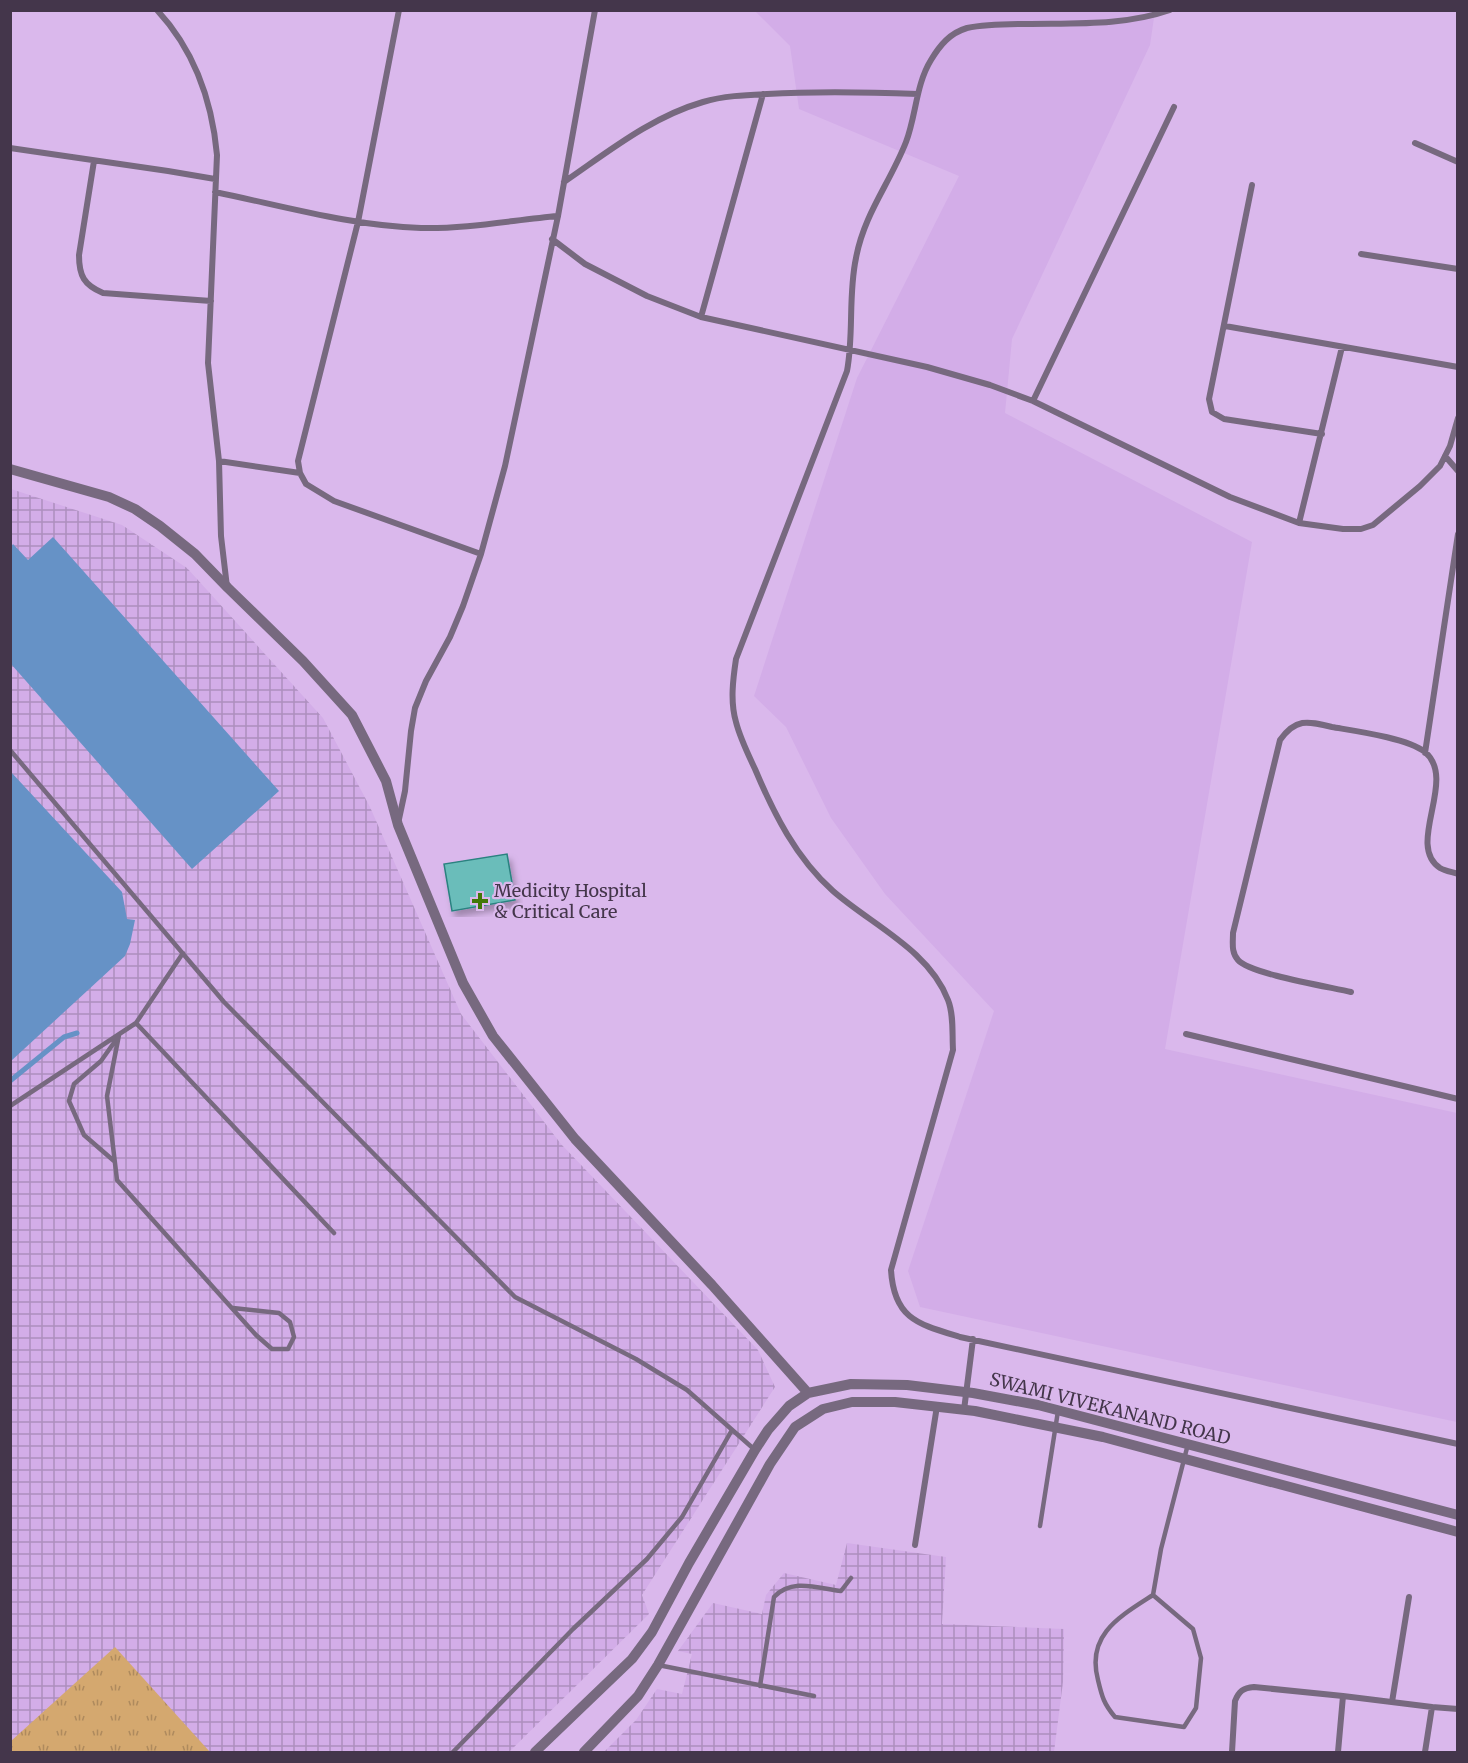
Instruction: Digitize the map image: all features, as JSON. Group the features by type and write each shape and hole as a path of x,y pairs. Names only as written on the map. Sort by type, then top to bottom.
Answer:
{"street":[{"path":"157,10 169,23 192,59 207,95 214,123 215,192 208,363 219,461 221,536 228,588"},
{"path":"399,10 358,222 298,461 300,474 306,484 334,501 481,554"},
{"path":"398,825 405,791 415,708 426,681 450,637 481,554 505,466 558,216 596,10"},
{"path":"1170,10 1142,19 1117,22 991,25 967,28 952,34 929,62 906,142 868,216 860,238 855,262 851,351 847,371 735,659 732,686 736,721 774,815 807,864 833,891 919,958 937,978 949,1002 953,1050 891,1270 892,1288 899,1305 911,1318 928,1327 973,1340 1458,1444"},
{"path":"564,182 643,129 682,109 714,100 763,94 838,92 918,94"},
{"path":"701,316 763,94"},
{"path":"1033,400 1174,107"},
{"path":"1415,143 1458,162"},
{"path":"10,148 215,180"},
{"path":"94,161 79,255 82,280 103,293 211,301"},
{"path":"1252,185 1225,326 1210,386 1209,399 1212,412 1224,419 1241,423 1322,434"},
{"path":"215,192 358,222 420,228 453,228 558,216"},
{"path":"552,239 585,264 611,279 647,296 701,316 958,374 1033,400 1230,497 1299,523 1343,529 1361,529 1373,525 1420,486 1440,465 1450,446 1458,418"},
{"path":"1361,254 1458,269"},
{"path":"1225,326 1458,368"},
{"path":"1299,523 1342,347"},
{"path":"1445,456 1458,471"},
{"path":"219,461 300,474"},
{"path":"10,469 109,497 135,509 195,554 303,661 352,716 386,781 398,825 464,983 493,1036 575,1139 712,1285 808,1393"},
{"path":"1425,753 1458,534"},
{"path":"1351,992 1254,969 1239,961 1232,949 1233,933 1280,740 1289,727 1304,722 1405,743 1425,753 1432,764 1437,785 1426,842 1429,856 1440,868 1458,874"},
{"path":"1186,1034 1458,1098"},
{"path":"964,1410 973,1340"},
{"name":"SWAMI VIVEKANAND ROAD","path":"535,1752 633,1659 652,1632 689,1563 768,1430 789,1406 808,1393 851,1384 907,1385 966,1392 1058,1411 1458,1515"},
{"name":"SWAMI VIVEKANAND ROAD","path":"658,1665 770,1464 795,1427 823,1409 852,1402 895,1402 937,1406 1055,1426 1184,1458 1458,1532"},
{"path":"915,1545 937,1406"},
{"path":"1392,1702 1409,1597"},
{"path":"584,1752 638,1696 658,1665"},
{"path":"1232,1752 1235,1701 1244,1688 1254,1687 1458,1709"},
{"path":"1338,1752 1343,1696"},
{"path":"1425,1752 1432,1707"}],"lane":[{"path":"10,750 224,1002 515,1297 636,1359 687,1390 755,1450"},
{"path":"10,1106 136,1023 183,953"},
{"path":"136,1023 334,1233"},
{"path":"119,1035 107,1096 117,1180 232,1308 272,1349 288,1349 294,1337 290,1322 279,1313 232,1308"},
{"path":"114,1161 84,1135 69,1101 74,1084 101,1060 119,1035"},
{"path":"1040,1526 1058,1411"},
{"path":"453,1752 573,1629 647,1559 682,1517 732,1430"},
{"path":"1152,1595 1193,1629 1201,1658 1196,1708 1184,1727 1115,1717 1104,1704 1094,1665 1098,1642 1110,1626 1152,1595 1161,1549 1188,1444"},
{"path":"760,1686 774,1597 780,1591 794,1585 841,1591 851,1578"},
{"path":"658,1665 814,1696"}],"shaded area":[{"path":"755,11 1155,11 1150,45 1012,339 1005,413 1252,542 1165,1049 1457,1113 1457,1422 920,1307 908,1271 994,1011 885,894 831,818 786,727 754,696 857,378 959,176 799,109 790,46"},
{"path":"11,489 122,525 187,568 323,718 370,807 461,1014 561,1144 758,1350 775,1387 642,1595 649,1614 509,1752 11,1752"},
{"path":"847,1543 946,1557 942,1624 1064,1629 1063,1682 1054,1752 604,1752 636,1720 657,1689 682,1694 692,1654 678,1651 713,1603 762,1614 766,1595 784,1573 836,1585"}],"green space":[{"path":"115,1647 210,1752 11,1752 11,1741"}],"water":[{"path":"53,537 279,791 192,869 11,664 11,547 13,544 28,560"},
{"path":"11,772 122,892 127,919 135,920 125,956 11,1061"}],"building":[{"path":"507,854 515,900 452,911 444,864"}],"waterway":[{"path":"10,1081 64,1037 77,1033"}],"place":[{"name":"Medicity Hospital & Critical Care","path":"480,901"}]}
